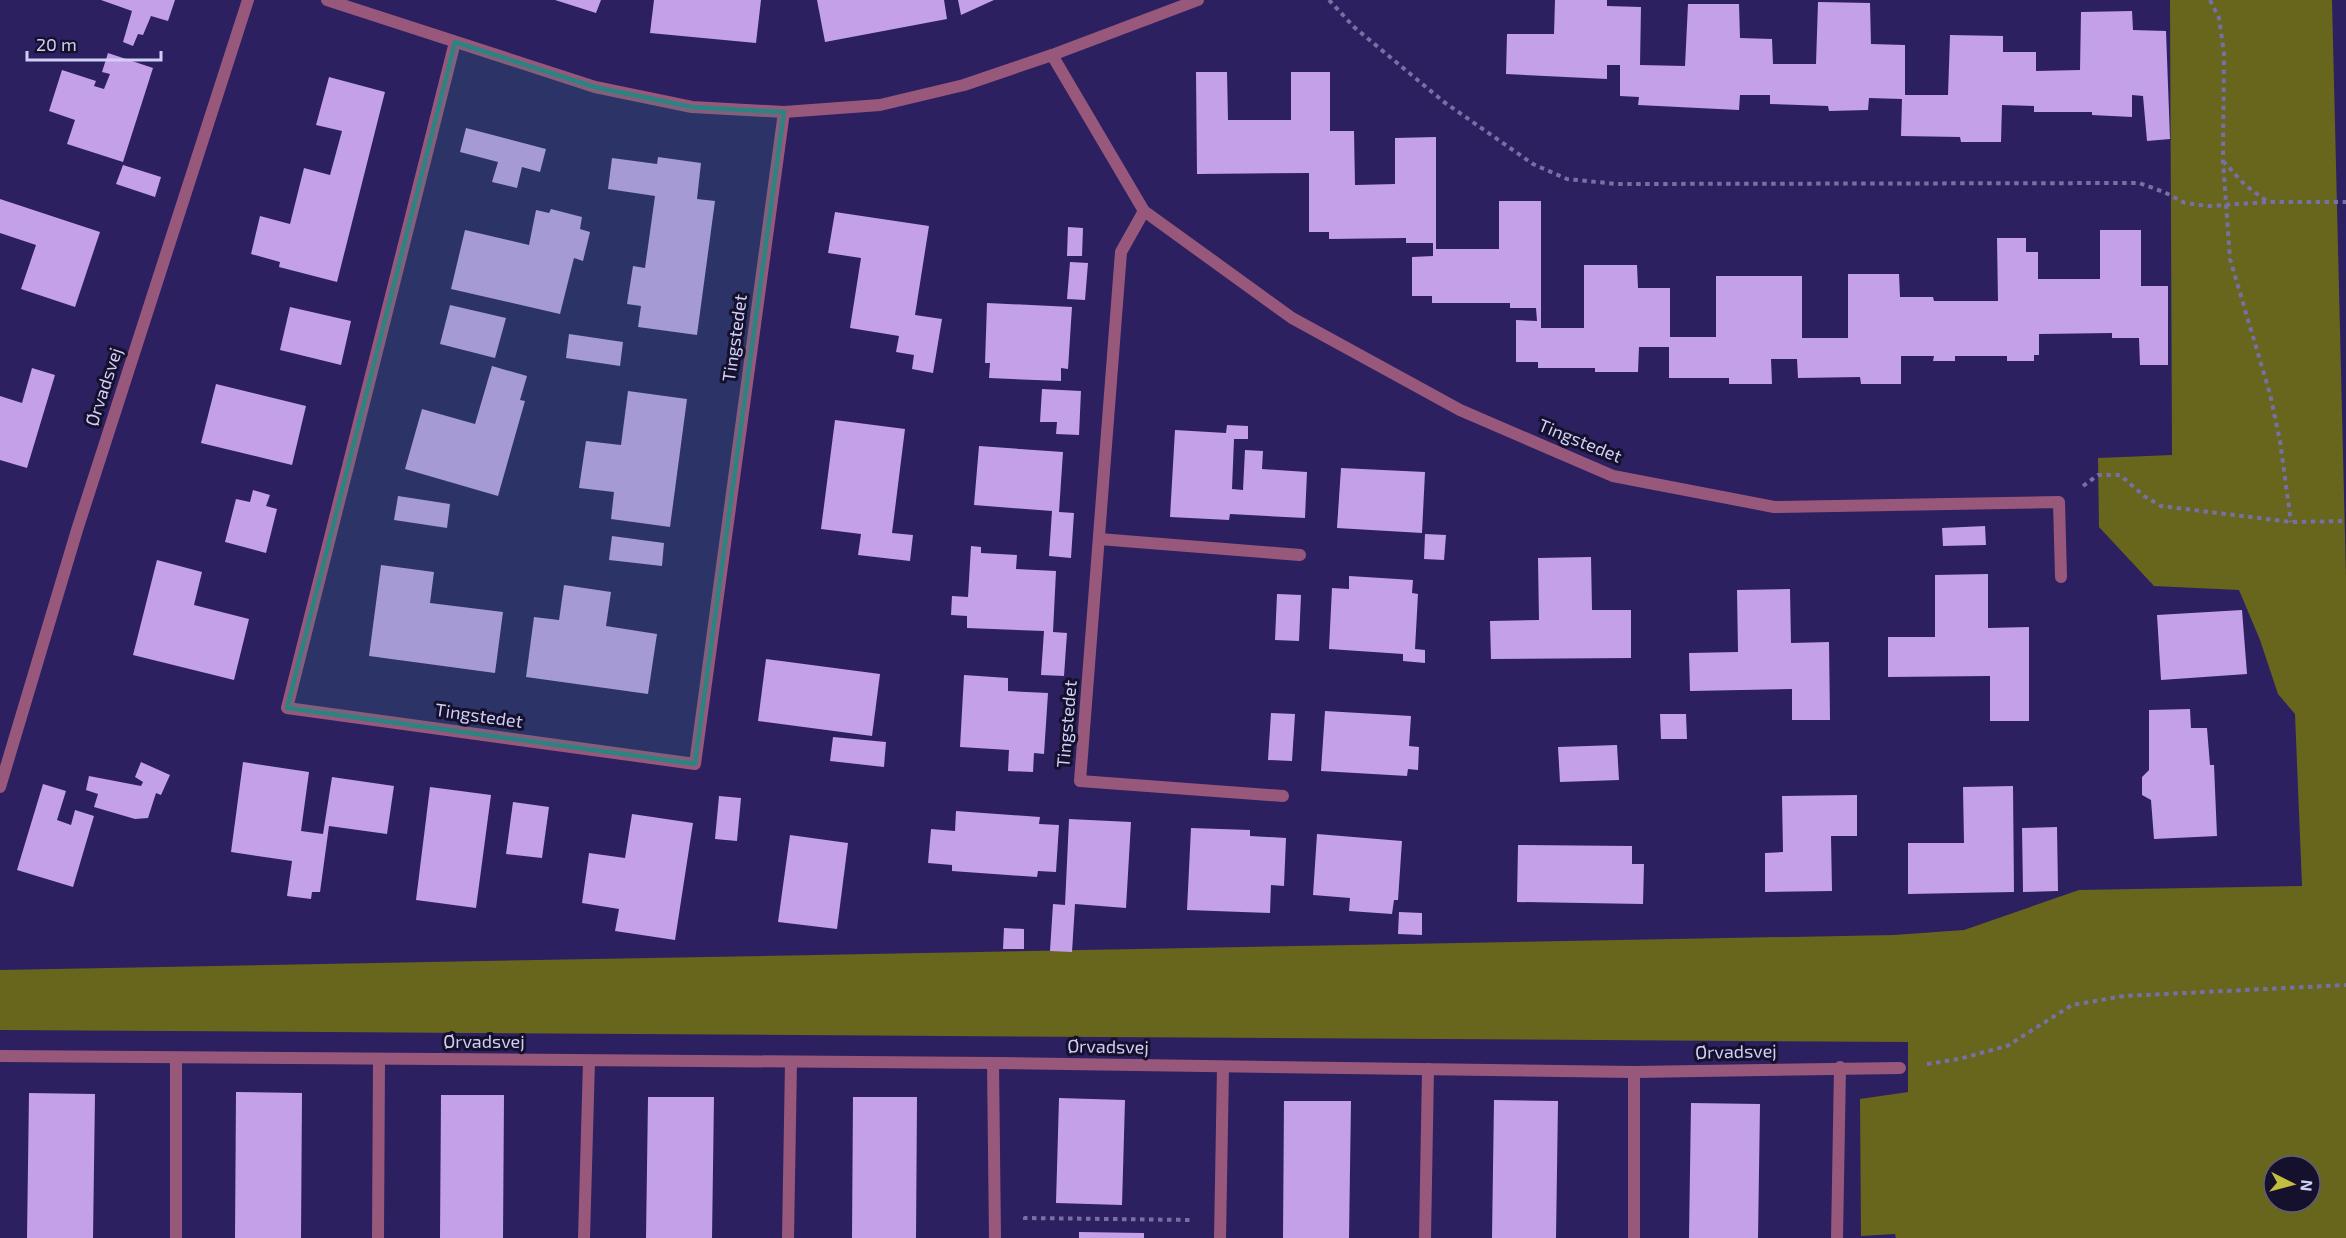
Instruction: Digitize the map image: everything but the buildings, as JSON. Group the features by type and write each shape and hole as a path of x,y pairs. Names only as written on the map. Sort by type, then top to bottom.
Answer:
{"street":[{"name":"Ørvadsvej","path":"0,787 77,530 248,0"},
{"path":"327,0 595,87 692,107 784,112 880,105 964,85 1052,56 1198,0"},
{"name":"Tingstedet","path":"455,42 287,708 695,764 784,112"},
{"name":"Tingstedet","path":"1052,56 1144,211 1292,318 1460,410 1613,476 1774,507 2059,502 2061,577"},
{"name":"Tingstedet","path":"1144,211 1122,252 1080,781 1283,796"},
{"path":"1100,539 1300,555"},
{"name":"Ørvadsvej","path":"0,1056 993,1063 1634,1072 1900,1068"},
{"path":"176,1059 176,1238"},
{"path":"378,1238 379,1060"},
{"path":"584,1238 589,1060"},
{"path":"788,1238 791,1062"},
{"path":"993,1063 995,1238"},
{"path":"1220,1238 1222,1067"},
{"path":"1836,1238 1840,1068"},
{"path":"1425,1238 1428,1069"},
{"path":"1634,1072 1634,1238"}],"path":[{"path":"1329,0 1354,27 1444,102 1533,164 1567,179 1617,184 2139,183 2185,203 2208,206 2269,202 2346,202"},
{"path":"2210,0 2219,18 2224,53 2223,161 2230,259 2270,394 2280,441 2291,522"},
{"path":"2223,161 2246,185 2269,202"},
{"path":"2098,475 2120,475 2144,496 2161,506 2291,522 2346,521"},
{"path":"1900,1068 1959,1059 2007,1046 2072,1005 2124,996 2346,985"},
{"path":"1023,1228 1025,1218 1221,1220"}],"highlighted area":[{"path":"455,42 595,87 692,107 784,112 695,764 287,708"}],"shaded area":[{"path":"2170,0 2332,0 2346,577 2346,1238 1896,1238 1895,1234 1861,1236 1860,1099 1908,1092 1908,1042 0,1030 0,970 1894,935 1964,930 2079,890 2302,886 2295,714 2278,694 2260,640 2239,590 2154,586 2099,527 2098,458 2172,455"}]}
